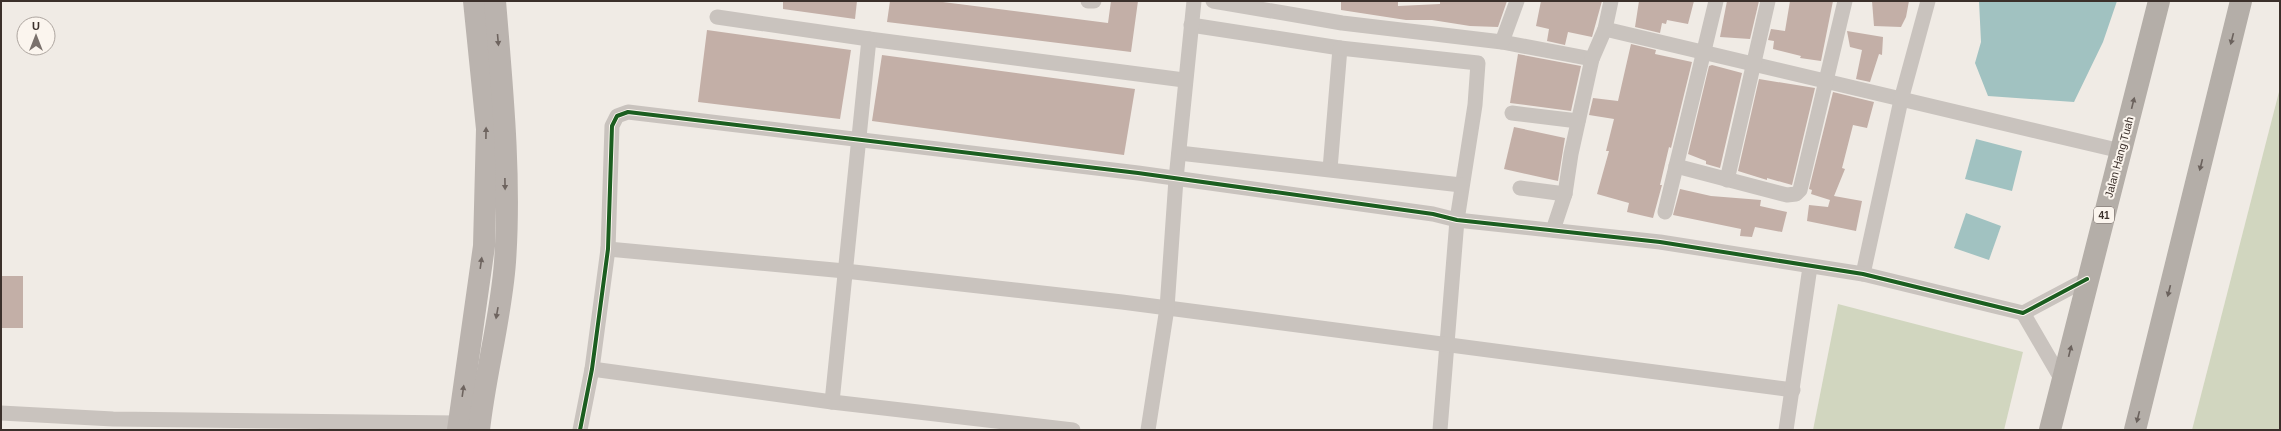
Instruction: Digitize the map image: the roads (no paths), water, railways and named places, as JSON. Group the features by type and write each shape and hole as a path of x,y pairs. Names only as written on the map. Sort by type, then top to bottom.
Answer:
{"highway":[{"name":"Jalan Hang Tuah","path":"2050,430 2087,279 2159,1"},
{"path":"2135,430 2241,1"}],"main road":[{"path":"458,427 484,246 487,129 474,1"},
{"path":"479,430 484,387 505,257 502,96 495,1"}],"street":[{"path":"1088,1 1094,1"},
{"path":"1148,430 1167,308 1176,179 1180,153 1184,80 1194,1"},
{"path":"1213,1 1342,23 1502,42 1592,59"},
{"path":"1502,42 1517,1"},
{"path":"1553,230 1565,194 1570,154 1592,59 1605,29 1612,1"},
{"path":"1665,212 1716,1"},
{"path":"1727,180 1768,1"},
{"path":"1676,166 1787,195 1796,194 1800,190 1845,1"},
{"path":"1863,274 1901,100 1928,1"},
{"path":"717,17 869,39 1184,80"},
{"path":"1191,25 1340,48 1478,63 1475,105 1461,185 1457,220 1440,430"},
{"path":"1605,29 1753,66 2121,150"},
{"path":"832,402 869,39"},
{"path":"1330,170 1340,48"},
{"path":"580,430 592,370 608,249 612,126 617,116 628,112 1176,179 1433,214 1457,220 1660,242 1810,267 1863,274 2023,313 2087,279"},
{"path":"1512,113 1578,121"},
{"path":"1180,153 1461,185"},
{"path":"1520,188 1565,194"},
{"path":"608,249 845,271 1167,308 1793,390"},
{"path":"1786,430 1810,267"},
{"path":"2023,313 2062,380"},
{"path":"592,370 832,402 1073,430"},
{"path":"1,413 113,419 458,427"}],"water":[{"path":"1979,1 2117,1 2103,42 2074,102 1988,96 1975,63 1981,42"},
{"path":"1976,139 2022,151 2012,191 1965,179"},
{"path":"1966,213 2001,226 1989,260 1954,248"}]}
